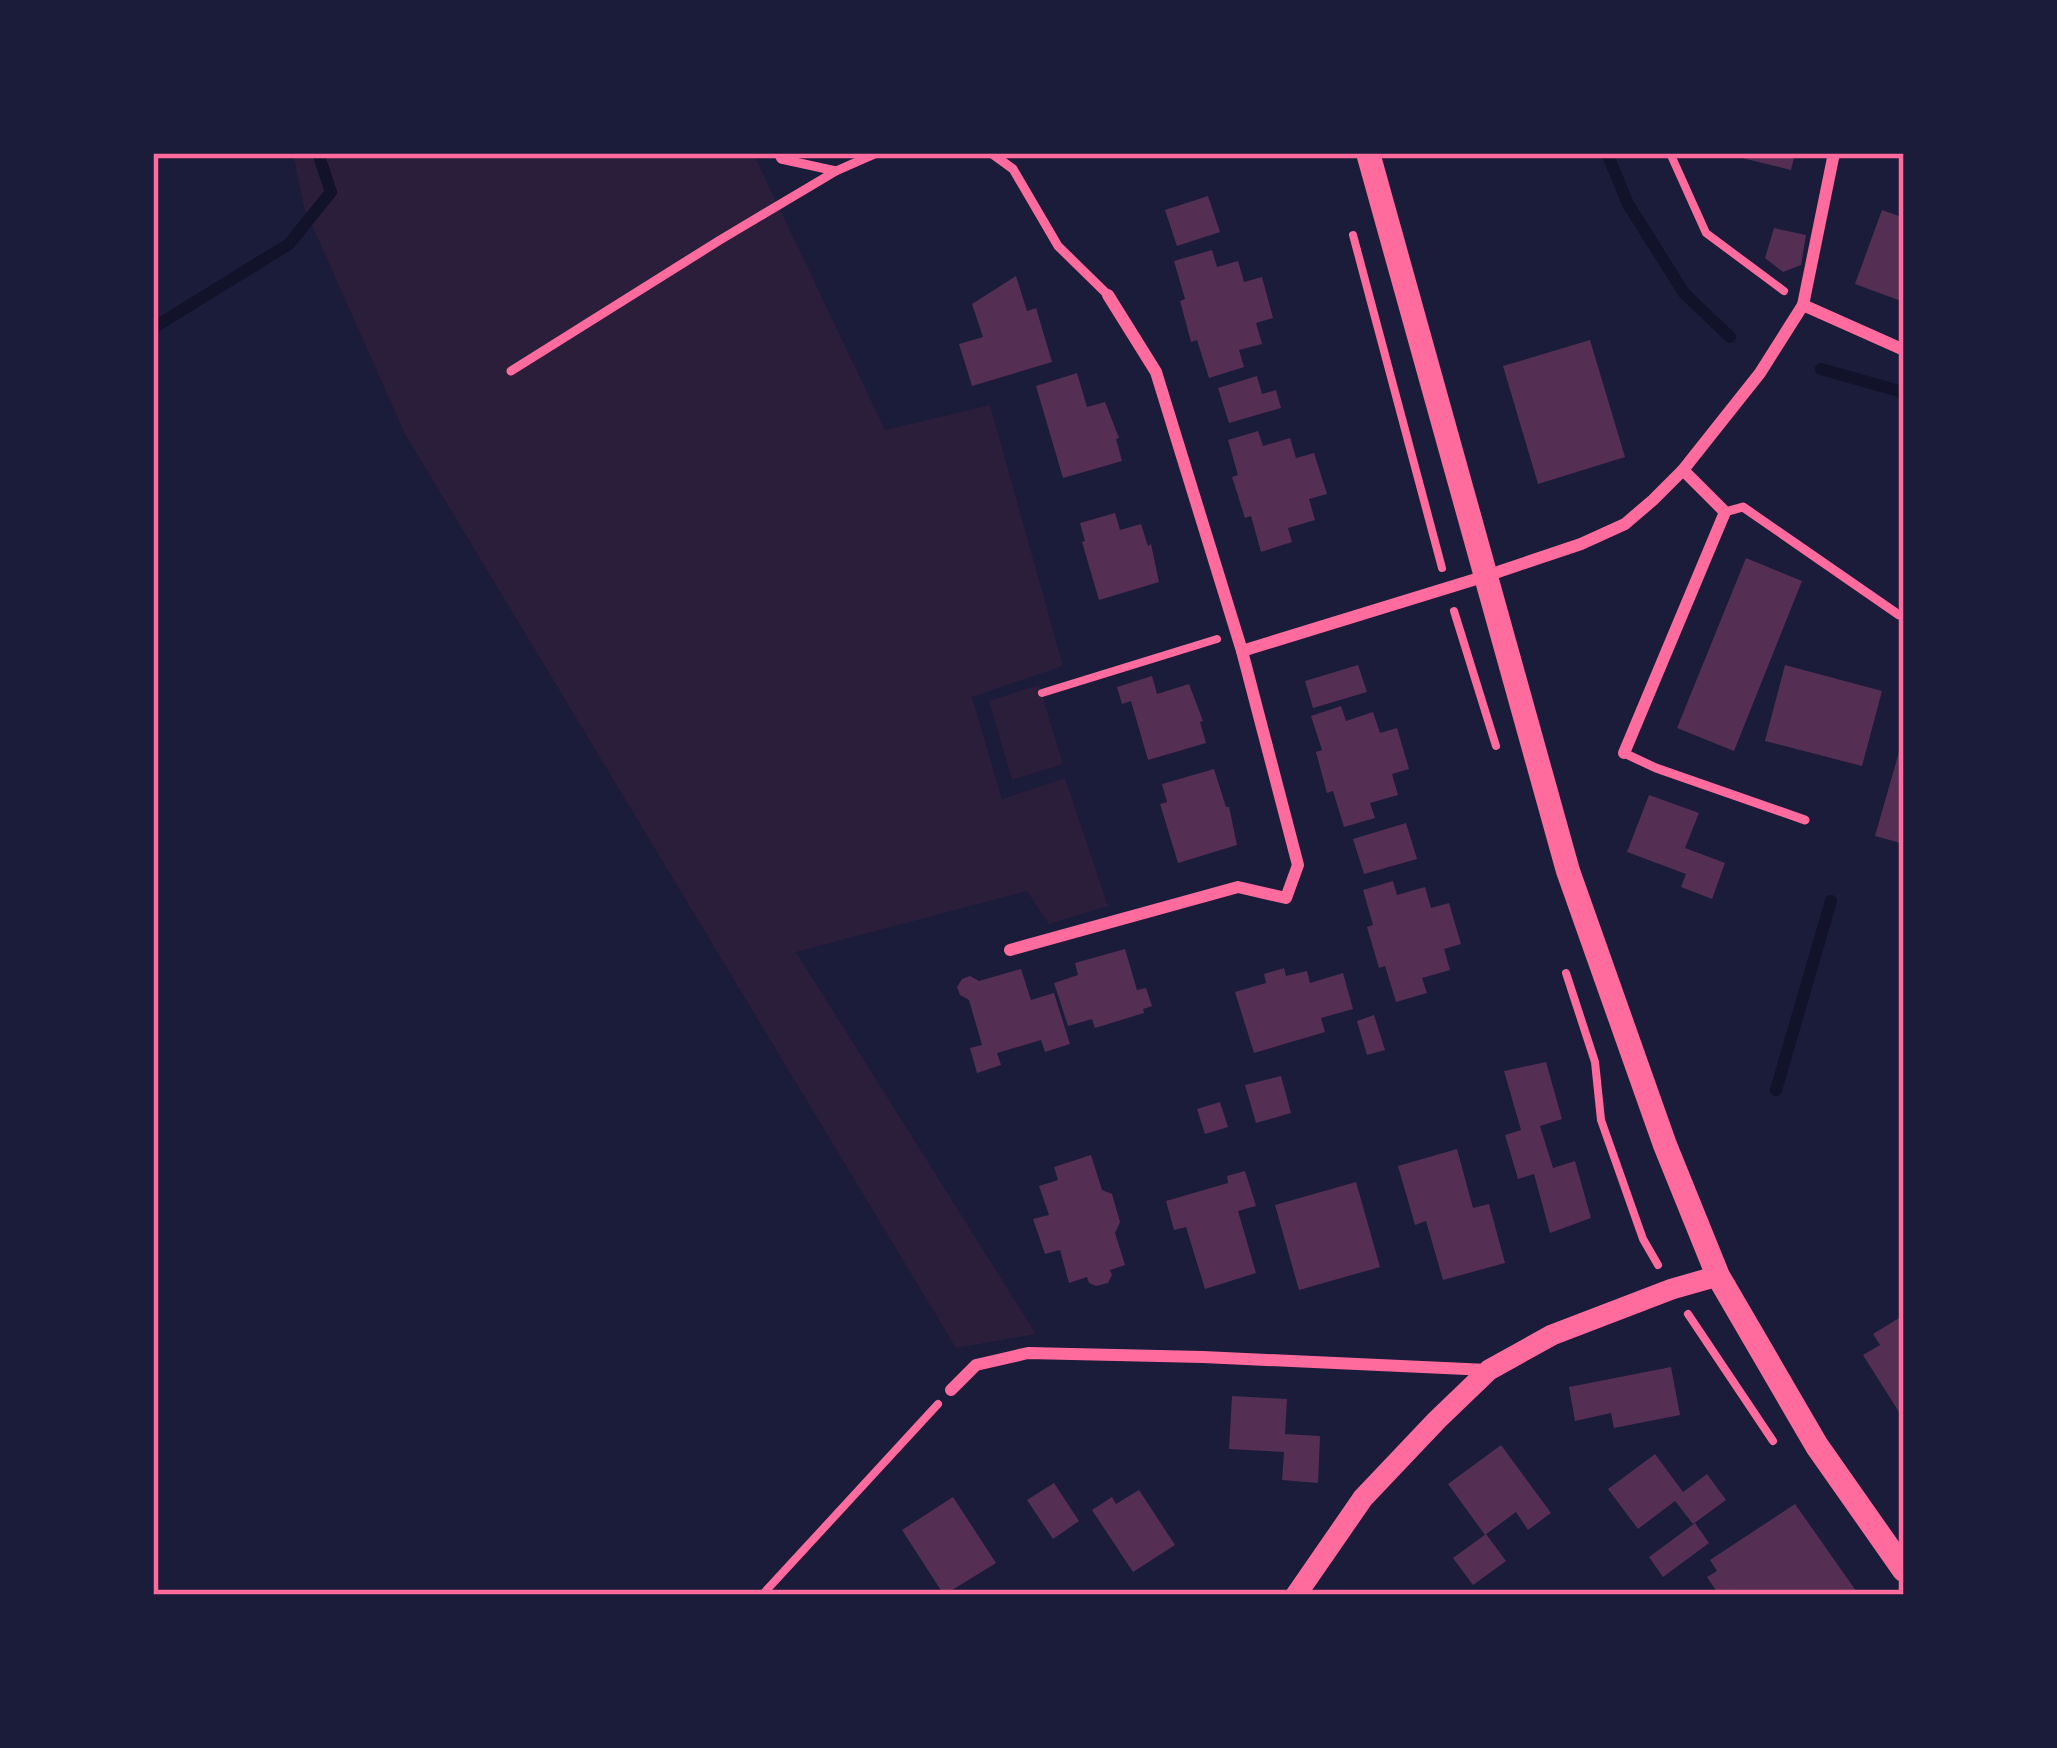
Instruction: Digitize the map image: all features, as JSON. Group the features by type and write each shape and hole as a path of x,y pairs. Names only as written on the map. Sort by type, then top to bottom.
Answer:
{"main road":[{"path":"1368,153 1568,871 1665,1145 1718,1276 1817,1446 1904,1570"}],"street":[{"path":"1241,651 1486,576 1624,524 1683,470 1760,373 1803,305 1834,153"},
{"path":"1010,950 1238,887 1286,898 1298,865 1241,651 1156,372 1108,295"},
{"path":"1803,305 1904,350"},
{"path":"1624,753 1725,512 1683,470"},
{"path":"1296,1595 1364,1498 1489,1370 1552,1335 1718,1276"},
{"path":"951,1390 976,1364 1028,1353 1489,1370"}],"lane":[{"path":"778,153 782,159 836,171"},
{"path":"511,371 720,240 836,171 877,153"},
{"path":"991,153 1012,169"},
{"path":"1008,153 1012,169 1058,246 1108,295"},
{"path":"1725,512 1744,508 1899,615"},
{"path":"1624,753 1805,820"}],"path":[{"path":"1670,153 1706,233 1803,305"},
{"path":"1042,693 1235,633"},
{"path":"762,1595 951,1390"}],"shaded area":[{"path":"293,153 753,153 885,430 990,405 1063,666 972,697 1002,799 1065,778 1108,906 1049,924 1027,891 796,952 1036,1334 956,1348 405,434 304,207"},
{"path":"1039,685 1063,764 1012,780 989,701"}],"building":[{"path":"1722,153 1795,153 1791,170"},
{"path":"1208,196 1220,232 1177,246 1165,210"},
{"path":"1882,210 1904,218 1904,302 1855,284"},
{"path":"1774,228 1806,235 1801,265 1783,272 1765,258"},
{"path":"1212,250 1217,267 1238,261 1244,282 1262,277 1273,318 1256,323 1262,344 1239,350 1244,367 1209,378 1197,340 1191,342 1174,261"},
{"path":"1016,276 1027,311 1036,308 1052,362 972,386 959,344 983,337 972,304"},
{"path":"1590,340 1625,457 1538,484 1503,366"},
{"path":"1077,373 1087,407 1105,402 1122,461 1063,478 1036,386"},
{"path":"1257,376 1262,394 1276,390 1281,408 1229,423 1218,388"},
{"path":"1258,431 1263,446 1290,438 1296,458 1314,453 1327,494 1309,499 1315,520 1288,528 1292,542 1261,552 1251,516 1245,518 1232,477 1238,475 1228,440"},
{"path":"1115,513 1120,530 1141,524 1148,546 1151,544 1159,582 1099,600 1080,523"},
{"path":"1746,558 1802,581 1734,751 1677,728"},
{"path":"1358,665 1367,692 1313,708 1305,681"},
{"path":"1785,665 1882,691 1862,766 1765,741"},
{"path":"1152,676 1157,694 1189,684 1206,743 1148,760 1131,701 1122,704 1117,687"},
{"path":"1341,706 1346,721 1373,712 1380,733 1397,728 1409,769 1392,774 1398,795 1370,803 1375,818 1344,827 1333,791 1327,793 1316,752 1322,750 1311,716"},
{"path":"1904,738 1904,844 1875,836"},
{"path":"1214,769 1237,845 1178,863 1160,804 1167,802 1162,784"},
{"path":"1649,795 1699,813 1685,848 1725,863 1712,899 1681,887 1686,874 1627,852"},
{"path":"1406,823 1417,859 1364,874 1353,839"},
{"path":"1393,881 1397,895 1425,887 1431,908 1449,903 1461,944 1444,949 1450,970 1422,978 1427,993 1396,1002 1385,966 1379,968 1363,890"},
{"path":"1125,949 1137,990 1146,988 1152,1006 1143,1009 1144,1013 1095,1028 1092,1019 1068,1026 1054,983 1078,975 1075,963"},
{"path":"1284,968 1286,976 1307,971 1310,983 1343,973 1353,1009 1321,1018 1325,1032 1254,1053 1235,992 1266,983 1264,974"},
{"path":"1021,969 1031,1000 1054,993 1070,1044 1045,1052 1041,1040 997,1053 1001,1065 977,1073 970,1048 982,1045 969,1000 957,987 970,976 979,981"},
{"path":"1374,1015 1385,1050 1367,1055 1357,1021"},
{"path":"1546,1062 1562,1119 1540,1126 1553,1168 1575,1161 1591,1218 1550,1233 1534,1174 1518,1179 1505,1135 1521,1130 1504,1071"},
{"path":"1281,1076 1291,1113 1256,1123 1245,1085"},
{"path":"1220,1102 1228,1127 1205,1134 1197,1109"},
{"path":"1457,1149 1473,1208 1489,1204 1505,1263 1443,1280 1426,1221 1415,1225 1398,1166"},
{"path":"1091,1155 1102,1190 1112,1194 1120,1222 1115,1233 1125,1265 1110,1270 1108,1283 1096,1286 1087,1277 1069,1283 1060,1250 1045,1254 1033,1219 1049,1215 1039,1186 1058,1180 1054,1167"},
{"path":"1245,1171 1256,1206 1238,1211 1256,1273 1205,1289 1186,1227 1174,1230 1166,1201 1228,1183 1227,1176"},
{"path":"1356,1182 1380,1267 1299,1290 1275,1205"},
{"path":"1904,1315 1904,1420 1863,1355 1880,1345 1873,1334"},
{"path":"1671,1367 1680,1415 1614,1428 1611,1413 1575,1421 1569,1387"},
{"path":"1232,1396 1287,1399 1285,1434 1320,1436 1318,1483 1282,1480 1284,1452 1229,1449"},
{"path":"1501,1445 1551,1513 1528,1530 1516,1512 1485,1535 1448,1484"},
{"path":"1655,1454 1683,1492 1707,1474 1726,1500 1693,1524 1675,1501 1638,1529 1608,1489"},
{"path":"1054,1483 1079,1521 1053,1539 1027,1500"},
{"path":"1139,1490 1175,1545 1133,1572 1092,1510 1112,1497 1116,1504"},
{"path":"953,1497 996,1563 944,1595 902,1530"},
{"path":"1795,1504 1859,1595 1719,1595 1707,1577 1717,1571 1710,1560"},
{"path":"1695,1523 1709,1543 1663,1577 1649,1557"},
{"path":"1486,1534 1506,1561 1473,1585 1453,1558"}],"waterway":[{"path":"153,328 289,244 331,192 318,153"},
{"path":"1607,153 1628,204 1684,293 1730,337"},
{"path":"1821,369 1904,395"},
{"path":"1776,1090 1831,901"}]}
